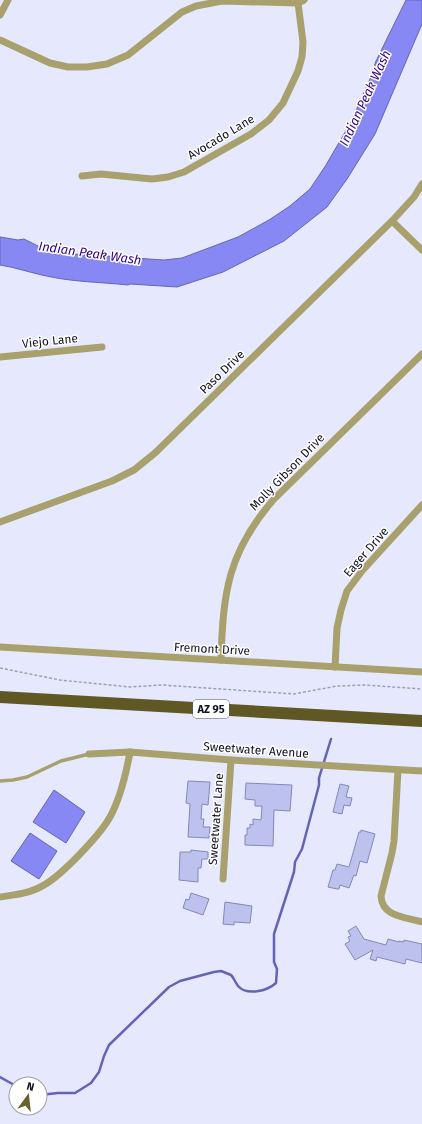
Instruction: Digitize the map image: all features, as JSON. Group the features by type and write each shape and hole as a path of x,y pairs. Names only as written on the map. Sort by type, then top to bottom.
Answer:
{"highway":[{"name":"AZ 95","path":"0,697 422,720"}],"street":[{"path":"0,15 8,0"},
{"path":"0,40 50,63 68,67 87,67 107,64 128,55 182,12 196,6 222,1 301,1"},
{"name":"Avocado Lane","path":"82,176 101,174 152,179 168,177 184,172 251,134 269,120 283,103 298,71 302,57 303,42 301,1"},
{"name":"Paso Drive","path":"0,522 112,481 134,470 155,453 392,221 414,197 422,184"},
{"path":"392,221 422,250"},
{"name":"Viejo Lane","path":"0,357 102,346"},
{"name":"Molly Gibson Drive","path":"221,660 222,619 226,591 233,565 250,529 274,498 422,354"},
{"name":"Eager Drive","path":"334,667 337,628 347,591 362,571 422,505"},
{"name":"Fremont Drive","path":"0,647 422,672"},
{"path":"0,897 21,894 44,885 59,874 87,847 106,824 114,809 122,786 130,752"},
{"name":"Sweetwater Avenue","path":"89,754 130,752 231,760 422,771"},
{"name":"Sweetwater Lane","path":"223,880 231,760"},
{"path":"398,770 394,841 381,896 386,910 392,914 422,922"}],"lane":[{"path":"0,780 13,780 27,777 61,761 89,754"}],"path":[{"path":"0,668 60,680 130,687 162,685 294,694 337,686 422,689"}],"water":[{"name":"Indian Peak Wash","path":"406,0 422,0 422,24 375,134 347,179 327,207 284,241 223,272 177,287 128,285 74,280 37,274 0,265 0,237 18,240 24,239 46,250 74,254 164,260 182,258 238,237 269,220 290,206 310,189 326,165 351,122 370,79 376,61"},
{"path":"54,790 85,812 66,843 33,822"},
{"path":"30,833 57,851 39,879 11,861"}],"building":[{"path":"188,781 210,782 208,805 202,804 201,819 204,819 203,827 210,827 209,838 188,837 190,804 186,803"},
{"path":"246,783 292,785 290,811 274,810 273,846 245,845 247,828 250,828 250,824 253,825 253,819 261,820 262,806 255,806 255,800 245,799"},
{"path":"340,784 349,786 346,797 352,798 350,806 344,805 342,814 333,812"},
{"path":"361,830 375,834 367,863 360,861 356,876 354,875 349,888 340,885 339,889 328,887 333,870 335,870 337,864 349,867 359,832 361,832"},
{"path":"191,850 208,852 208,859 202,859 201,868 198,868 198,882 179,880 180,852 191,852"},
{"path":"191,893 209,899 203,915 183,908 186,899 189,900"},
{"path":"225,902 252,906 250,923 234,922 234,925 223,924"},
{"path":"356,926 364,939 386,945 388,939 399,942 404,942 404,940 422,944 422,963 406,959 405,964 377,957 376,961 370,959 373,950 355,960 345,944 350,941 348,937 351,936 348,931"}],"waterway":[{"path":"48,1094 75,1093 91,1083 99,1072 109,1045 169,987 180,981 221,971 231,975 238,986 246,991 252,992 262,990 276,983 277,969 274,962 274,934 294,872 295,862 302,849 319,785 319,778 331,739"},
{"path":"0,1077 8,1082"}]}
